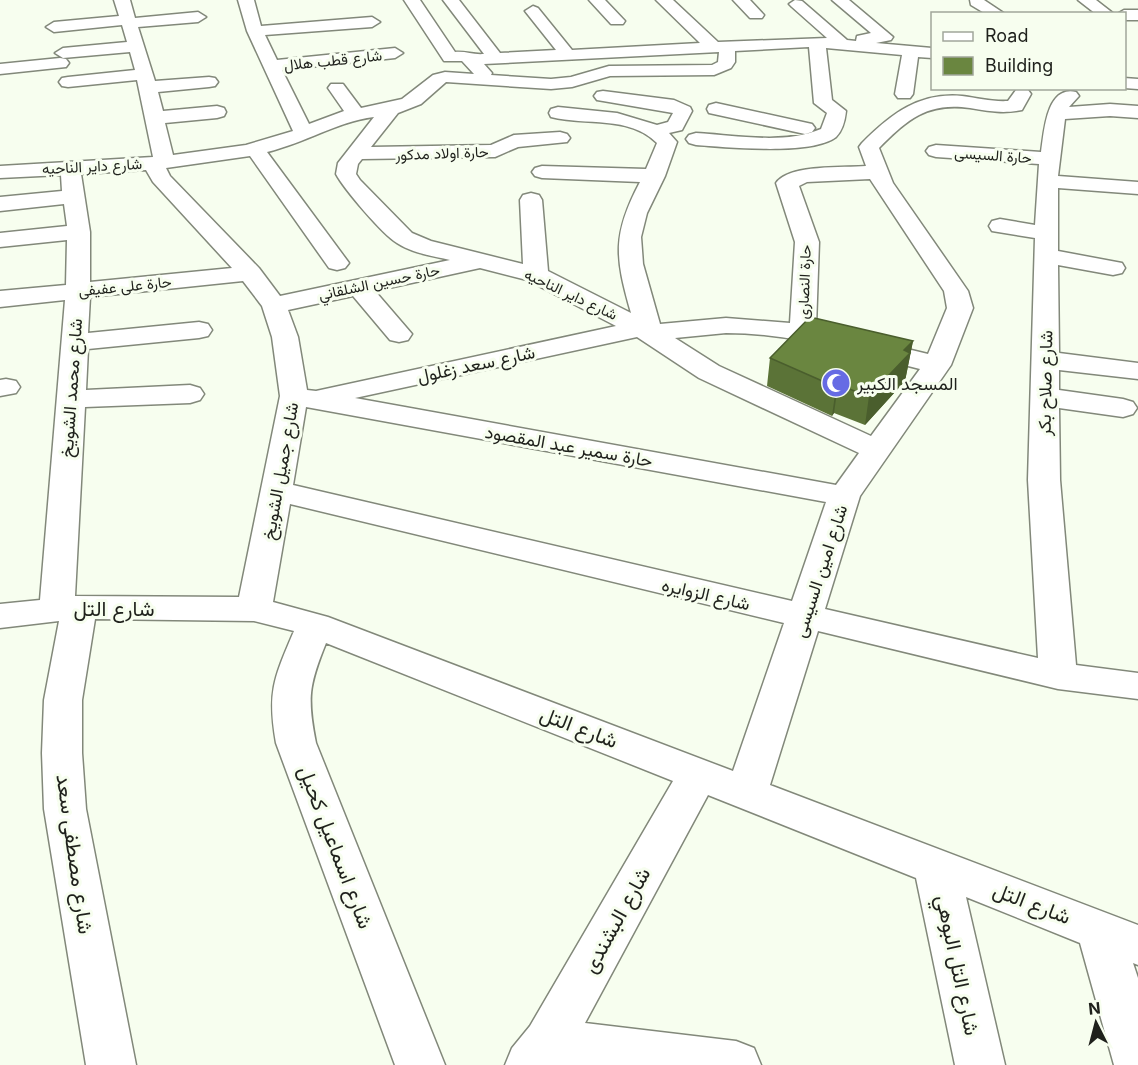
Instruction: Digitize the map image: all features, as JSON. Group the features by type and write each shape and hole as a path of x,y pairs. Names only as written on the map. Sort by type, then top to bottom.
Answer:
{"street":[{"path":"246,0 255,32 304,134"},
{"path":"412,0 450,57 466,56 490,80"},
{"path":"451,0 496,59"},
{"path":"597,0 617,21"},
{"path":"664,0 720,46"},
{"path":"741,0 756,15"},
{"path":"840,0 885,37"},
{"path":"1086,0 1104,12"},
{"path":"976,2 994,12"},
{"path":"542,172 659,166 700,148 815,137 832,128 837,111 823,103 829,41 797,4"},
{"path":"331,8 360,57"},
{"path":"533,11 567,54"},
{"path":"54,21 125,13 198,17"},
{"name":"شارع جميل الشويخ","path":"125,13 137,46 154,118 160,178 250,273 274,305 302,398 276,491 254,609"},
{"path":"255,32 344,31 372,22"},
{"path":"470,60 885,37 916,43 931,51"},
{"path":"829,41 916,43"},
{"path":"904,94 916,43"},
{"path":"0,69 137,46"},
{"name":"شارع داير الناحيه","path":"0,172 159,162 255,149 304,134 329,122 411,102 431,82 439,78 551,84 572,82 617,71 714,70 724,68 727,64 720,46"},
{"name":"شارع قطب هلال","path":"271,66 395,53"},
{"path":"555,125 577,92 594,75"},
{"path":"0,83 46,78"},
{"path":"68,81 209,82"},
{"path":"337,88 356,114"},
{"path":"577,92 674,106 683,111 675,126 655,131"},
{"path":"815,137 804,176 873,160 898,117 929,102 961,101 1002,108 1015,106 1022,94"},
{"name":"شارع داير الناحيه","path":"392,108 348,163 346,174 352,184 404,238 423,246 537,275 646,330 709,372 878,450"},
{"path":"716,109 815,137 873,160"},
{"path":"1060,110 1138,112"},
{"path":"1060,110 1108,130"},
{"name":"شارع صلاح بكر","path":"1058,676 1044,480 1048,170 1060,110"},
{"path":"154,118 218,112"},
{"name":"حارة اولاد مدكور","path":"356,153 495,151 555,125 622,120 655,131"},
{"path":"646,330 628,249 633,221 659,166 667,142 655,131"},
{"path":"255,149 337,263"},
{"name":"حارة السيسى","path":"936,151 1138,188"},
{"name":"شارع امين السيسى","path":"747,792 844,496 937,365 960,308 956,291 882,183 873,160"},
{"name":"شارع محمد الشويخ","path":"68,608 71,399 78,291 79,232 70,168"},
{"name":"حارة النصارى","path":"803,332 807,242 788,183 804,176"},
{"path":"0,204 74,196"},
{"path":"531,200 537,275"},
{"path":"1000,226 1113,268"},
{"path":"0,240 79,232"},
{"name":"حارة حسين الشلقاني","path":"274,305 485,260"},
{"name":"حارة على عفيفى","path":"0,299 250,273"},
{"path":"359,287 399,334"},
{"name":"شارع سعد زغلول","path":"302,398 646,330 698,327 750,326 803,332 937,365"},
{"path":"75,342 199,330"},
{"path":"1045,360 1138,371"},
{"path":"71,399 190,394"},
{"name":"حارة سمير عبد المقصود","path":"302,398 844,496"},
{"path":"1045,398 1124,408"},
{"name":"شارع الزوايره","path":"276,491 1058,676 1138,686"},
{"name":"شارع التل","path":"0,616 68,608 254,609 315,625 1119,938"},
{"name":"شارع مصطفى سعد","path":"68,608 62,753 65,809 111,1065"},
{"name":"شارع اسماعيل كحيل","path":"315,625 293,678 290,712 296,743 420,1065"},
{"name":"شارع البشندى","path":"539,1053 699,773"},
{"name":"شارع التل البوهي","path":"936,866 980,1065"},
{"path":"1119,938 1138,1061"},
{"path":"539,1053 736,1065"}],"building":[{"path":"810,317 913,341 904,350 910,353 869,396 838,385 836,387 770,358"}],"place":[{"name":"المسجد الكبير","path":"836,383"}]}
